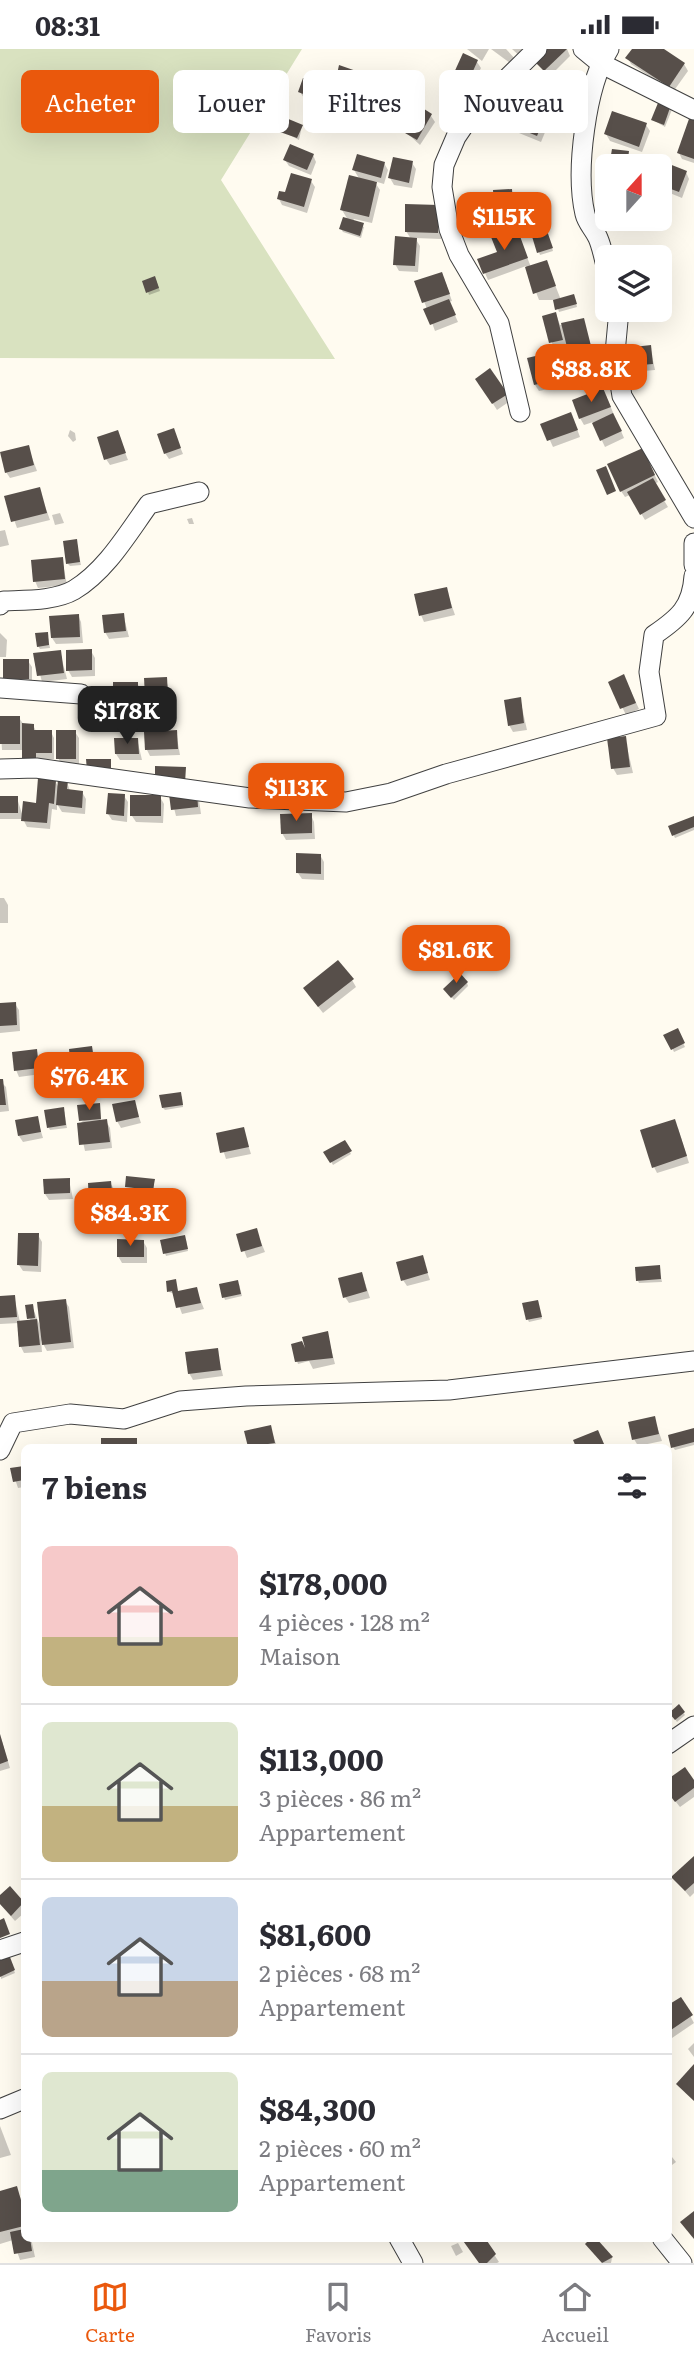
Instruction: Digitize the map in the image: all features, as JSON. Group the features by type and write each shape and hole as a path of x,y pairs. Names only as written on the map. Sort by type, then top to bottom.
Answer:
{"street":[{"path":"520,412 499,323 459,255 449,229 442,187 444,165 456,137 473,112 537,49"},
{"path":"583,49 605,56 694,110"},
{"path":"600,245 586,216 581,174 593,91 605,56"},
{"path":"618,322 616,363 622,396 694,518"},
{"path":"0,605 4,601 40,598 73,591 110,559 149,504 199,492"},
{"path":"694,543 694,565"},
{"path":"0,769 36,768 250,798 316,803 346,802 391,793 446,774 656,716 649,672 654,635 674,621 692,598 694,576"},
{"path":"0,688 81,694"},
{"path":"0,1450 13,1423 70,1414 124,1419 180,1401 246,1395 449,1390 694,1361"},
{"path":"672,1741 694,1726"},
{"path":"0,1950 21,1943"},
{"path":"0,2109 21,2100"},
{"path":"401,2242 412,2263"},
{"path":"665,2242 681,2263"}],"green space":[{"path":"0,49 302,49 289,70 173,70 173,133 250,133 221,180 335,359 0,358"}],"building":[{"path":"541,49 567,49 545,70 531,58"},
{"path":"632,49 664,49 685,63 669,87 625,58"},
{"path":"463,53 478,60 473,70 455,70"},
{"path":"339,65 353,70 338,70"},
{"path":"303,78 303,94 298,92"},
{"path":"660,98 672,102 664,125 651,120"},
{"path":"425,110 432,114 425,126"},
{"path":"612,111 647,123 639,147 604,134"},
{"path":"690,116 694,117 694,159 677,153"},
{"path":"289,119 303,125 297,138 283,133 289,133"},
{"path":"405,133 421,133 417,140"},
{"path":"290,144 314,154 307,170 283,160"},
{"path":"612,149 629,151 629,154 611,154"},
{"path":"357,154 385,162 381,178 352,170"},
{"path":"393,157 413,161 409,183 388,178"},
{"path":"672,165 687,171 679,192 672,189"},
{"path":"291,173 312,179 304,207 277,199 279,191 285,192"},
{"path":"349,175 377,182 369,217 340,210"},
{"path":"512,189 514,218 495,220 493,190"},
{"path":"405,204 439,205 438,233 405,232"},
{"path":"343,217 364,223 360,236 339,229"},
{"path":"517,228 528,258 483,274 477,259 497,252 491,237"},
{"path":"546,228 553,248 537,253 531,233"},
{"path":"395,236 417,238 415,266 393,265"},
{"path":"547,260 556,286 533,294 525,267"},
{"path":"442,272 450,294 422,303 414,281"},
{"path":"155,276 159,288 146,293 142,281"},
{"path":"574,294 577,304 555,310 553,300"},
{"path":"449,299 456,315 430,325 423,309"},
{"path":"556,312 563,340 549,343 542,316"},
{"path":"584,318 592,350 569,355 561,323"},
{"path":"651,345 653,364 627,366 625,348"},
{"path":"561,350 568,377 534,385 527,358"},
{"path":"490,368 508,394 492,404 475,379"},
{"path":"603,388 611,407 579,419 572,400"},
{"path":"571,412 578,430 547,441 540,424"},
{"path":"613,413 622,431 600,441 592,423"},
{"path":"174,428 181,448 164,454 157,434"},
{"path":"118,430 126,453 104,460 97,437"},
{"path":"29,445 34,465 5,473 0,452"},
{"path":"643,448 655,475 620,492 607,464"},
{"path":"606,466 616,491 607,495 596,470"},
{"path":"653,478 666,500 640,515 627,492"},
{"path":"40,487 47,513 11,522 4,496"},
{"path":"77,539 80,562 66,564 63,541"},
{"path":"63,557 65,579 33,582 31,560"},
{"path":"447,587 452,608 419,616 414,594"},
{"path":"124,613 126,631 104,633 102,615"},
{"path":"79,614 80,637 51,638 49,616"},
{"path":"48,632 49,645 37,647 35,633"},
{"path":"92,649 92,670 66,671 66,650"},
{"path":"61,650 64,673 37,676 33,653"},
{"path":"3,659 29,659 29,679 3,679"},
{"path":"624,674 636,703 620,709 608,682"},
{"path":"167,677 168,695 145,696 144,678"},
{"path":"113,682 138,682 138,697 113,697"},
{"path":"521,697 524,723 508,726 504,700"},
{"path":"0,716 20,716 20,744 0,744"},
{"path":"22,723 34,724 34,730 52,730 52,753 36,753 36,762 22,761"},
{"path":"56,730 76,730 76,759 56,759"},
{"path":"177,730 178,749 145,750 144,732"},
{"path":"626,736 630,767 611,769 607,738"},
{"path":"114,738 138,738 139,754 115,754"},
{"path":"86,759 111,759 111,771 87,771"},
{"path":"155,766 186,767 185,783 155,782"},
{"path":"276,769 303,769 304,779 276,780"},
{"path":"38,778 56,780 54,804 49,803 47,823 21,821 23,801 36,803"},
{"path":"58,779 68,780 67,789 83,791 82,808 56,805"},
{"path":"197,792 198,807 171,810 169,794"},
{"path":"108,793 125,794 124,816 106,814"},
{"path":"130,795 161,795 161,816 130,816"},
{"path":"0,796 18,796 18,813 0,813"},
{"path":"312,813 312,833 281,834 280,814"},
{"path":"694,816 694,827 672,836 668,826"},
{"path":"296,853 321,854 321,874 296,873"},
{"path":"338,960 354,979 318,1007 303,988"},
{"path":"460,973 468,982 451,998 443,989"},
{"path":"16,1002 17,1025 0,1026 0,1003"},
{"path":"678,1028 685,1043 671,1050 663,1035"},
{"path":"92,1046 95,1066 71,1069 69,1049"},
{"path":"37,1049 39,1068 14,1071 12,1052"},
{"path":"0,1079 3,1079 6,1105 0,1105"},
{"path":"181,1092 183,1105 162,1108 159,1095"},
{"path":"135,1100 139,1117 116,1122 112,1104"},
{"path":"100,1103 101,1119 79,1121 77,1105"},
{"path":"64,1107 66,1125 47,1128 44,1110"},
{"path":"38,1116 41,1132 18,1136 15,1120"},
{"path":"107,1119 110,1142 79,1145 77,1123"},
{"path":"675,1119 687,1156 652,1168 640,1130"},
{"path":"244,1127 249,1147 220,1153 216,1133"},
{"path":"345,1140 352,1151 330,1163 323,1152"},
{"path":"126,1176 155,1179 153,1190 125,1187"},
{"path":"70,1178 70,1193 44,1194 43,1179"},
{"path":"111,1181 113,1202 89,1204 88,1183"},
{"path":"257,1228 262,1246 241,1252 236,1234"},
{"path":"18,1233 39,1233 38,1266 17,1265"},
{"path":"185,1235 188,1249 163,1254 160,1240"},
{"path":"117,1239 144,1240 144,1257 117,1257"},
{"path":"423,1255 428,1273 401,1281 396,1262"},
{"path":"660,1265 661,1279 636,1281 635,1267"},
{"path":"362,1272 367,1291 343,1298 338,1278"},
{"path":"176,1279 178,1291 197,1287 201,1303 176,1308 172,1291 167,1292 166,1281"},
{"path":"238,1280 241,1294 222,1298 219,1284"},
{"path":"15,1295 17,1317 0,1318 0,1296"},
{"path":"66,1299 71,1342 42,1345 37,1302"},
{"path":"538,1300 542,1317 526,1320 522,1303"},
{"path":"33,1304 35,1318 27,1319 25,1305"},
{"path":"37,1319 40,1345 19,1347 17,1321"},
{"path":"328,1331 333,1358 295,1362 291,1344 302,1341 305,1348 302,1337"},
{"path":"218,1348 221,1370 188,1374 185,1352"},
{"path":"655,1416 659,1434 632,1440 628,1422"},
{"path":"271,1425 275,1443 247,1444 244,1431"},
{"path":"694,1428 694,1442 672,1448 668,1435"},
{"path":"598,1430 604,1444 575,1444 573,1440"},
{"path":"101,1438 137,1438 137,1444 101,1444"},
{"path":"21,1466 21,1481 13,1482 10,1468"},
{"path":"679,1704 685,1712 675,1720 672,1710"},
{"path":"0,1734 8,1761 0,1764"},
{"path":"685,1767 694,1780 694,1788 675,1802 672,1798 672,1776"},
{"path":"694,1856 694,1883 685,1891 672,1876"},
{"path":"10,1886 21,1899 21,1905 11,1916 0,1904 0,1895"},
{"path":"4,1918 10,1934 0,1938 0,1920"},
{"path":"8,1952 15,1970 0,1977 0,1956"},
{"path":"681,1997 693,2015 672,2029 672,2003"},
{"path":"694,2064 694,2101 676,2084"},
{"path":"17,2186 21,2200 21,2227 0,2232 0,2191"},
{"path":"694,2211 694,2239 680,2222"},
{"path":"21,2230 21,2242 31,2242 32,2251 14,2254 10,2232"},
{"path":"464,2242 488,2242 496,2254 487,2263 479,2263"},
{"path":"600,2242 613,2257 602,2263 585,2244"}]}
